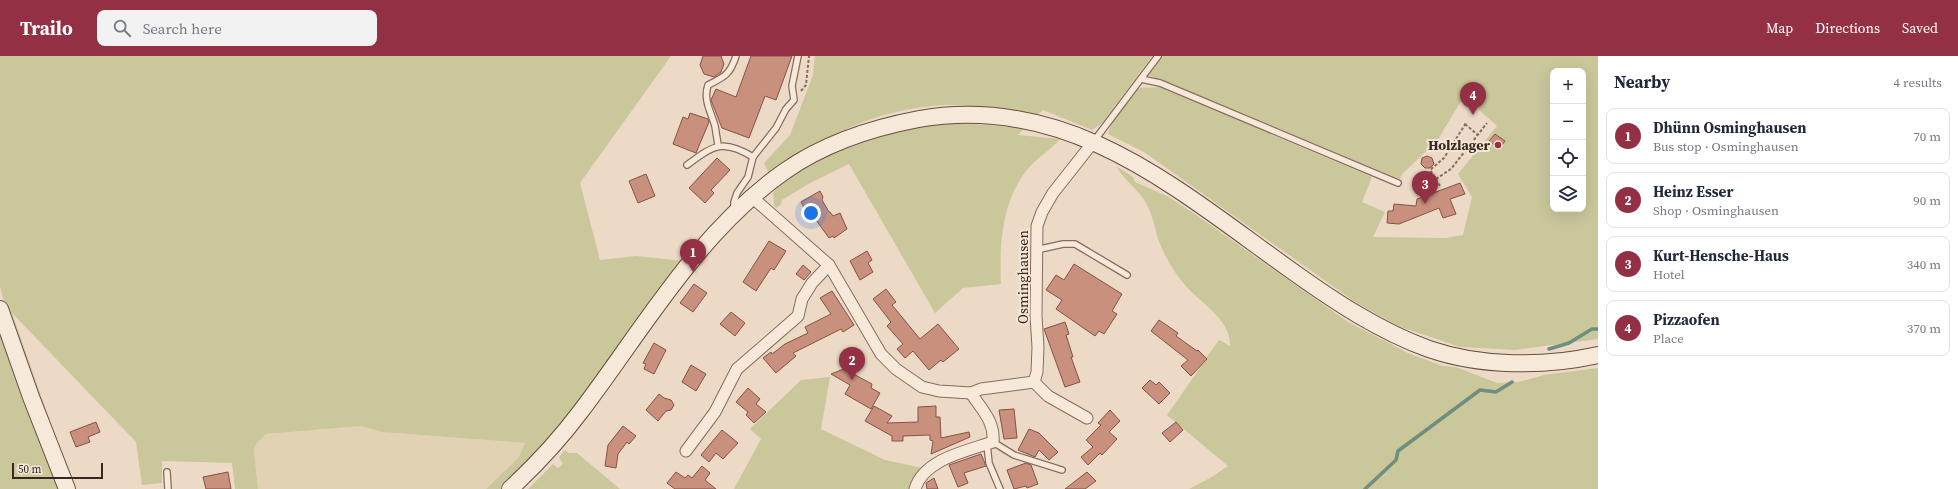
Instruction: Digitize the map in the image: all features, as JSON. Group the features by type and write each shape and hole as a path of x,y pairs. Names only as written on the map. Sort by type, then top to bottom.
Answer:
{"main road":[{"path":"510,489 562,435 696,256 734,214 784,172 834,144 878,128 928,118 977,115 1034,122 1094,141 1153,174 1326,295 1370,322 1431,350 1477,360 1506,363 1555,362 1598,355"},
{"path":"0,309 31,397 67,489"}],"street":[{"name":"Osminghausen","path":"1034,382 1037,372 1038,347 1037,226 1042,212 1053,193 1094,141"},
{"path":"753,198 829,265 881,354 896,369 922,387 939,391 971,393 981,389 1034,382 1048,396 1087,418"},
{"path":"686,451 715,412 737,369 798,316 802,299 812,283 829,265"},
{"path":"915,489 923,473 949,458 990,443 994,433 989,419 971,393"}],"lane":[{"path":"718,145 715,126 708,107 706,90 708,85 725,76 731,70 736,56"},
{"path":"734,214 734,202 737,193 748,177 753,157 776,128 786,109 794,100 792,86 798,56"},
{"path":"1094,141 1158,56"},
{"path":"1140,79 1160,83 1398,183"},
{"path":"687,166 711,148 718,145 732,146 753,157"},
{"path":"1036,250 1063,244 1075,244 1127,275"},
{"path":"1000,489 989,463 990,443 1014,455 1048,467 1062,470"},
{"path":"167,472 168,489"}],"path":[{"path":"794,100 806,85 809,56"},
{"path":"1435,179 1451,170 1487,123"},
{"path":"1440,186 1430,170 1444,158 1466,124 1478,135"}],"shaded area":[{"path":"0,56 671,56 580,183 600,260 636,256 684,261 557,430 500,489 486,489 519,457 525,443 382,432 361,426 266,434 257,443 254,450 258,489 235,489 232,463 162,461 162,483 142,485 136,442 12,313 51,424 47,423 6,309 0,287"},
{"path":"815,56 1152,56 1102,123 1092,130 1043,110 1036,116 956,105 919,108 896,112 852,127 811,148 769,174 764,163 790,135 813,75"},
{"path":"1163,56 1598,56 1598,339 1515,350 1460,347 1398,326 1358,304 1144,152 1108,134 1112,123 1131,95 1140,88 1159,87 1372,177 1362,202 1385,212 1373,237 1445,238 1463,235 1472,197 1458,174 1497,126 1464,96 1437,141 1402,174 1400,179 1148,75"},
{"path":"960,123 1024,128 1018,135 1060,139 1026,171 1012,196 1007,210 1002,240 1001,284 963,288 935,313 849,164 808,184 782,200 781,204 777,208 774,206 773,193 781,181 837,150 921,124"},
{"path":"1116,166 1133,177 1135,182 1167,196 1192,212 1348,322 1410,354 1443,366 1456,367 1497,383 1518,382 1544,375 1598,368 1598,489 1189,489 1228,466 1167,415 1207,360 1206,358 1219,340 1230,346 1229,336 1220,320 1176,274 1160,245 1145,201"},
{"path":"0,325 61,489 0,489"},
{"path":"830,377 821,429 885,460 923,468 918,474 912,489 734,489 761,439 750,429 801,380"},
{"path":"361,426 382,432 526,443 519,457 486,489 258,489 254,450 257,443 266,434"},
{"path":"565,450 569,453 577,453 620,489 528,489 553,464 558,468 563,464 559,457"}],"building":[{"path":"703,56 721,56 724,64 721,72 714,77 704,74 700,65"},
{"path":"751,56 792,56 776,100 765,96 749,138 722,128 711,100 716,89 736,97"},
{"path":"690,113 708,119 709,122 696,153 673,144 683,117 688,119"},
{"name":"Holzlager","path":"1495,134 1505,141 1499,149 1489,141"},
{"path":"1427,156 1432,158 1434,164 1430,168 1425,168 1421,164 1422,158"},
{"path":"717,158 730,170 711,190 714,193 705,203 689,188"},
{"path":"646,174 655,196 638,203 629,181"},
{"path":"1460,183 1465,194 1450,199 1456,214 1443,218 1439,208 1399,224 1387,223 1388,211 1393,211 1394,204 1416,206 1417,199"},
{"path":"820,191 823,197 822,200 829,212 833,216 840,213 847,229 834,238 833,236 829,238 816,220 812,222 801,202"},
{"path":"769,241 786,251 774,270 771,268 756,291 743,282"},
{"path":"867,251 872,260 868,263 873,272 860,280 850,261"},
{"path":"1074,264 1122,294 1112,311 1117,314 1104,334 1099,331 1095,336 1056,309 1062,300 1046,290 1056,275 1064,280"},
{"path":"803,265 811,272 804,280 796,274"},
{"path":"694,284 707,293 693,312 680,303"},
{"path":"886,289 896,302 892,305 920,339 938,324 959,349 943,362 941,360 929,370 913,351 905,358 897,349 903,344 887,326 891,322 873,299"},
{"path":"832,291 854,325 843,332 841,329 793,353 796,356 776,373 763,358 771,352 772,354 785,344 808,333 805,327 831,314 820,298"},
{"path":"731,312 745,323 735,336 720,324"},
{"path":"1159,320 1178,333 1176,336 1197,351 1198,350 1207,359 1191,376 1181,366 1188,360 1151,331"},
{"path":"1065,322 1069,334 1066,335 1073,357 1071,357 1080,382 1065,387 1044,329"},
{"path":"654,343 666,350 654,374 644,369 646,364 643,363"},
{"path":"691,365 706,374 696,391 682,382"},
{"path":"844,369 872,384 871,388 880,393 871,409 845,394 850,385 831,374"},
{"path":"1150,380 1156,385 1159,382 1170,393 1159,404 1142,388"},
{"path":"748,388 760,399 756,404 766,412 754,423 746,415 748,412 736,402"},
{"path":"659,394 664,398 671,400 674,405 671,410 666,411 658,421 646,410"},
{"path":"874,406 892,416 887,423 918,422 918,407 936,406 936,417 940,417 941,438 969,432 970,437 931,454 933,441 930,440 930,435 903,436 903,441 892,441 892,436 865,421"},
{"path":"1014,409 1017,438 1004,439 999,410"},
{"path":"1110,410 1120,421 1109,432 1117,439 1102,455 1100,453 1088,465 1081,457 1093,447 1086,440 1101,425 1098,423"},
{"path":"96,422 100,432 88,437 90,442 76,447 70,432"},
{"path":"1176,422 1183,430 1170,442 1162,433"},
{"path":"623,426 636,436 629,444 627,442 618,454 616,468 605,466 608,445"},
{"path":"1029,429 1039,433 1058,452 1049,460 1039,450 1035,457 1018,450"},
{"path":"722,430 738,443 723,459 716,453 709,462 701,455"},
{"path":"981,454 986,466 964,473 968,483 958,487 949,465"},
{"path":"1026,463 1031,465 1038,484 1027,488 1026,486 1014,489 1007,470"},
{"path":"702,466 710,473 705,480 716,489 675,489 667,483 676,472 685,478 688,475 692,478"},
{"path":"228,472 231,489 206,489 203,477"},
{"path":"1087,472 1096,481 1085,489 1065,489"},
{"path":"934,478 938,489 927,489 926,483"}],"waterway":[{"path":"1549,349 1569,343 1592,329 1598,329"},
{"path":"1365,489 1396,460 1398,451 1480,390 1496,392 1512,382"}],"place":[{"name":"Pizzaofen","path":"1473,115"},
{"name":"Holzlager","path":"1498,145"},
{"name":"Kurt-Hensche-Haus","path":"1425,204"},
{"name":"Dhünn Osminghausen","path":"693,272"},
{"name":"Heinz Esser","path":"852,380"}]}
